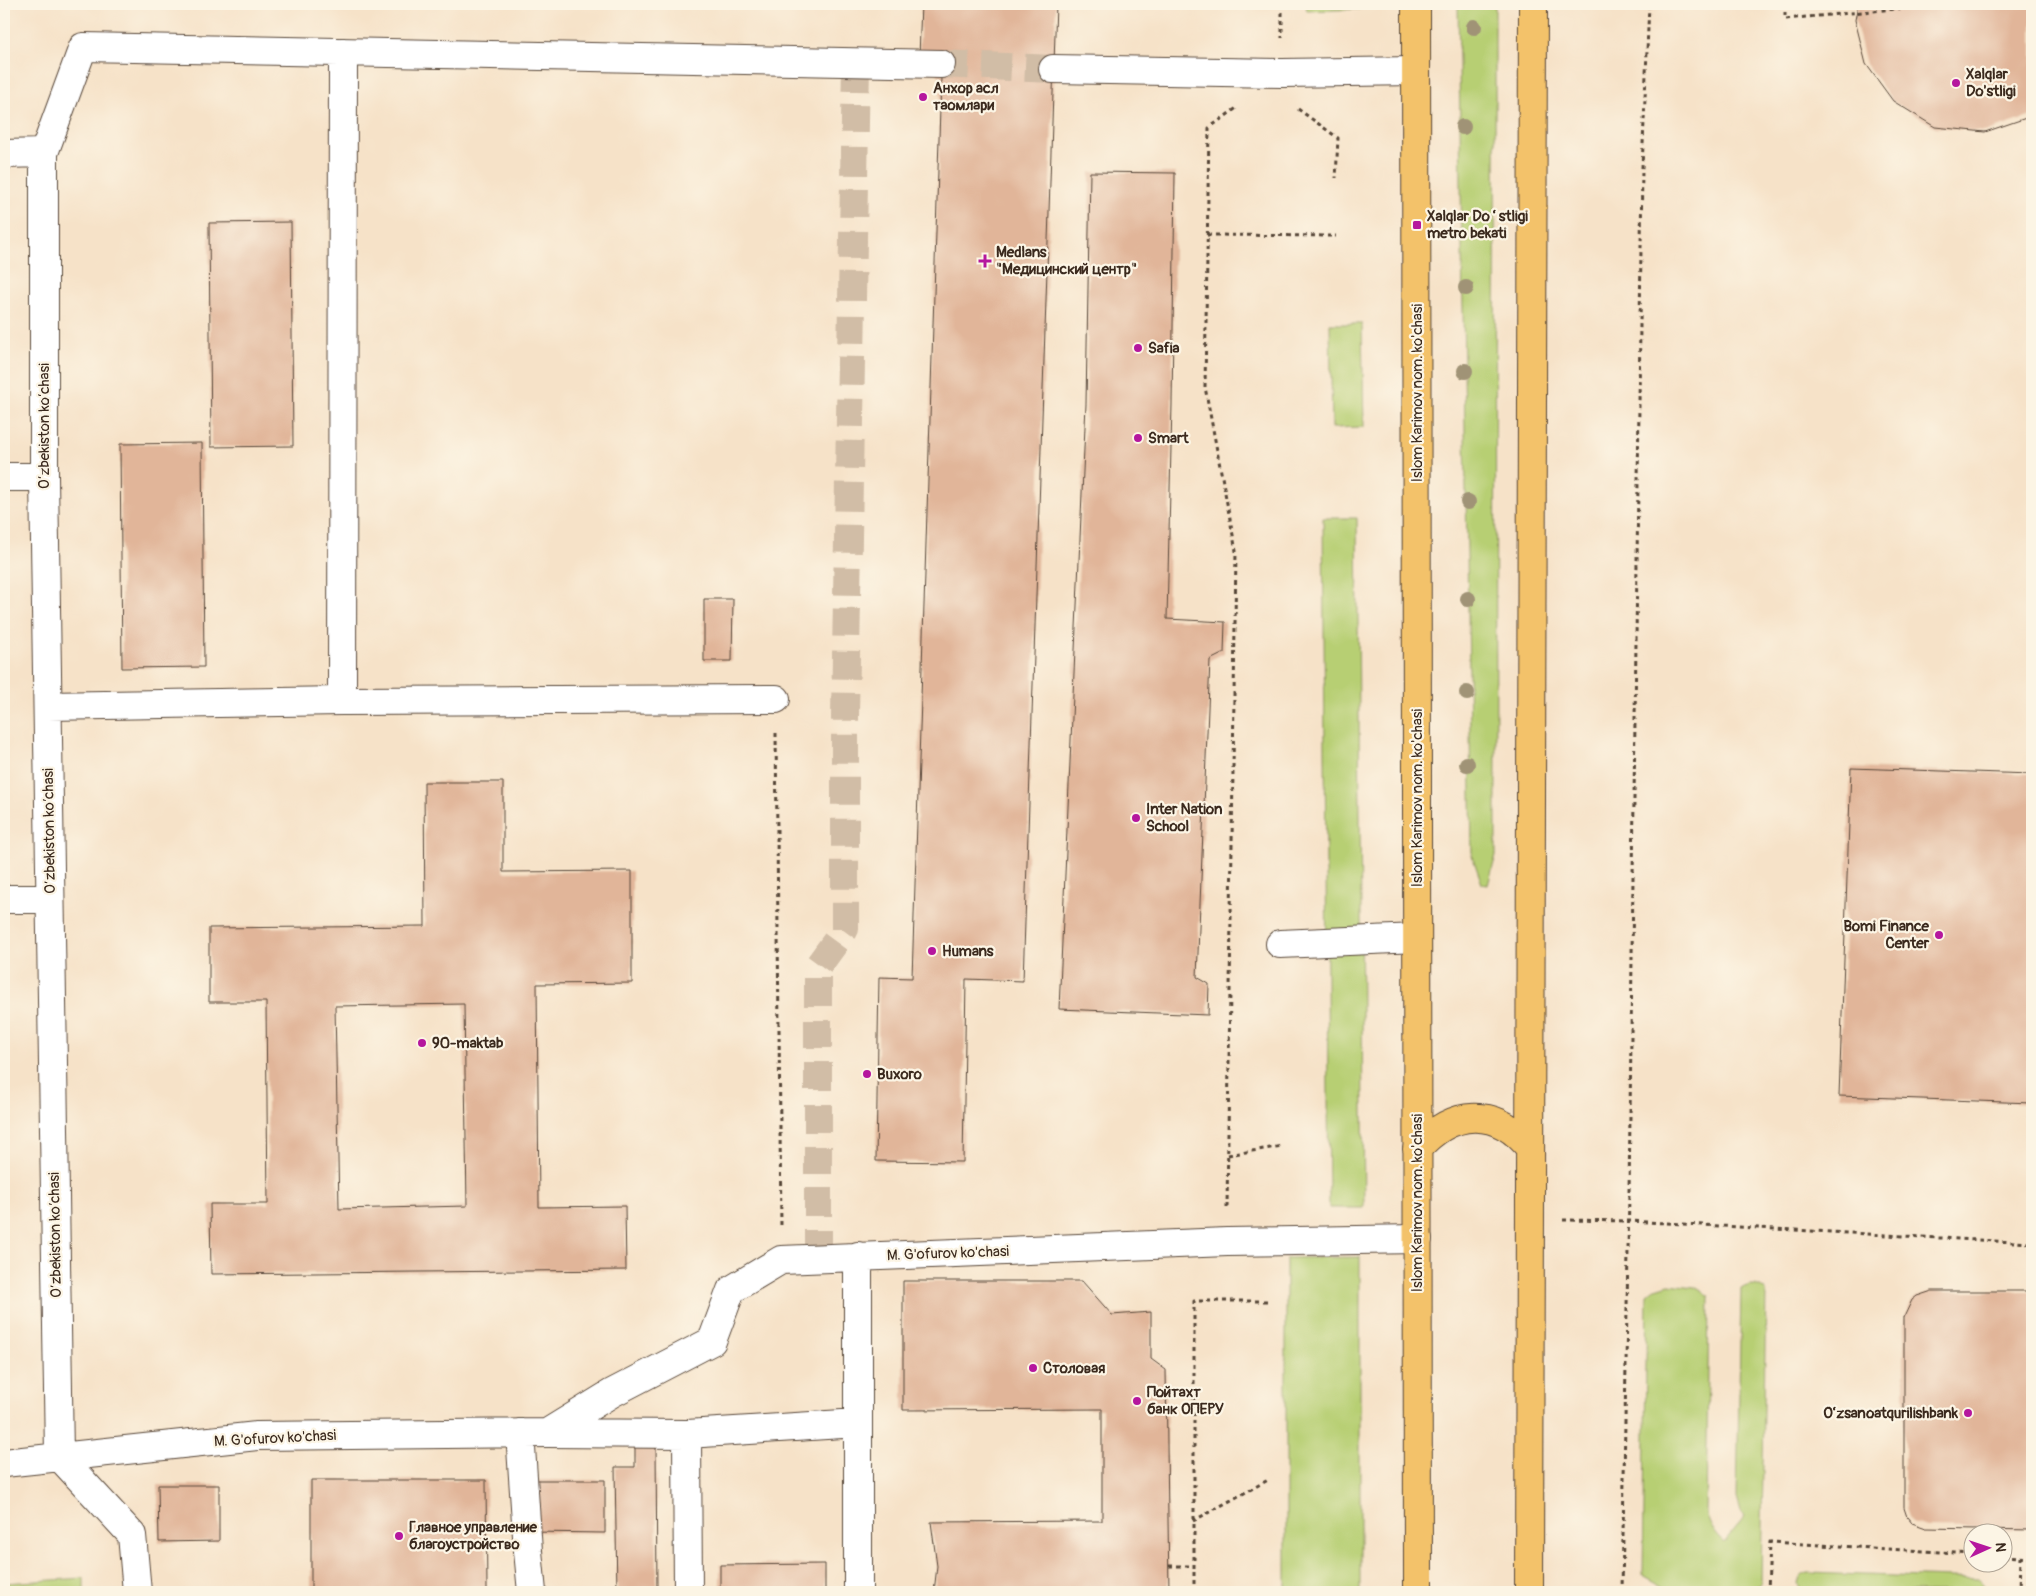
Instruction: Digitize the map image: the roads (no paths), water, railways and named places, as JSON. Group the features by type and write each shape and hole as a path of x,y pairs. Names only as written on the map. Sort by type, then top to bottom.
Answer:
{"main road":[{"name":"Islom Karimov nom. ko'chasi","path":"1416,4 1418,1592"},
{"path":"1529,1592 1533,4"},
{"path":"1418,1148 1443,1125 1474,1117 1491,1119 1506,1126 1519,1135 1530,1148"}],"street":[{"name":"O‘zbekiston ko‘chasi","path":"59,1456 44,477 44,153 83,47 343,52"},
{"path":"342,701 343,52 941,64"},
{"path":"1053,68 1282,73 1416,71"},
{"path":"4,154 44,153"},
{"path":"4,477 44,477"},
{"path":"48,706 342,701 776,699"},
{"path":"4,899 50,899"},
{"path":"1280,944 1417,938"},
{"name":"M. G'ofurov ko'chasi","path":"533,1433 712,1341 731,1290 781,1260 1227,1242 1418,1239"},
{"path":"858,1256 858,1592"},
{"name":"M. G'ofurov ko'chasi","path":"4,1463 257,1436 533,1433 687,1434 858,1422"},
{"path":"532,1592 528,1552 533,1433"},
{"path":"687,1434 688,1592"},
{"path":"59,1456 132,1536 137,1592"}],"tunnel":[{"path":"818,1258 818,966 845,929 845,716 856,62"},
{"path":"941,64 1053,69"}],"place":[{"name":"Xalqlar Do'stligi","path":"1956,83"},
{"name":"Анхор асл таомлари","path":"923,97"},
{"name":"Xalqlar Doʻstligi metro bekati","path":"1417,225"},
{"name":"Medlans \"Медицинский центр\"","path":"985,261"},
{"name":"Safia","path":"1138,348"},
{"name":"Smart","path":"1138,438"},
{"name":"Inter Nation School","path":"1136,818"},
{"name":"Bomi Finance Center","path":"1939,935"},
{"name":"Humans","path":"932,951"},
{"name":"90-maktab","path":"422,1043"},
{"name":"Buxoro","path":"867,1074"},
{"name":"Столовая","path":"1033,1368"},
{"name":"Пойтахт банк ОПЕРУ","path":"1137,1401"},
{"name":"Oʻzsanoatqurilishbank","path":"1968,1413"},
{"name":"Главное управление благоустройство","path":"399,1536"}]}
